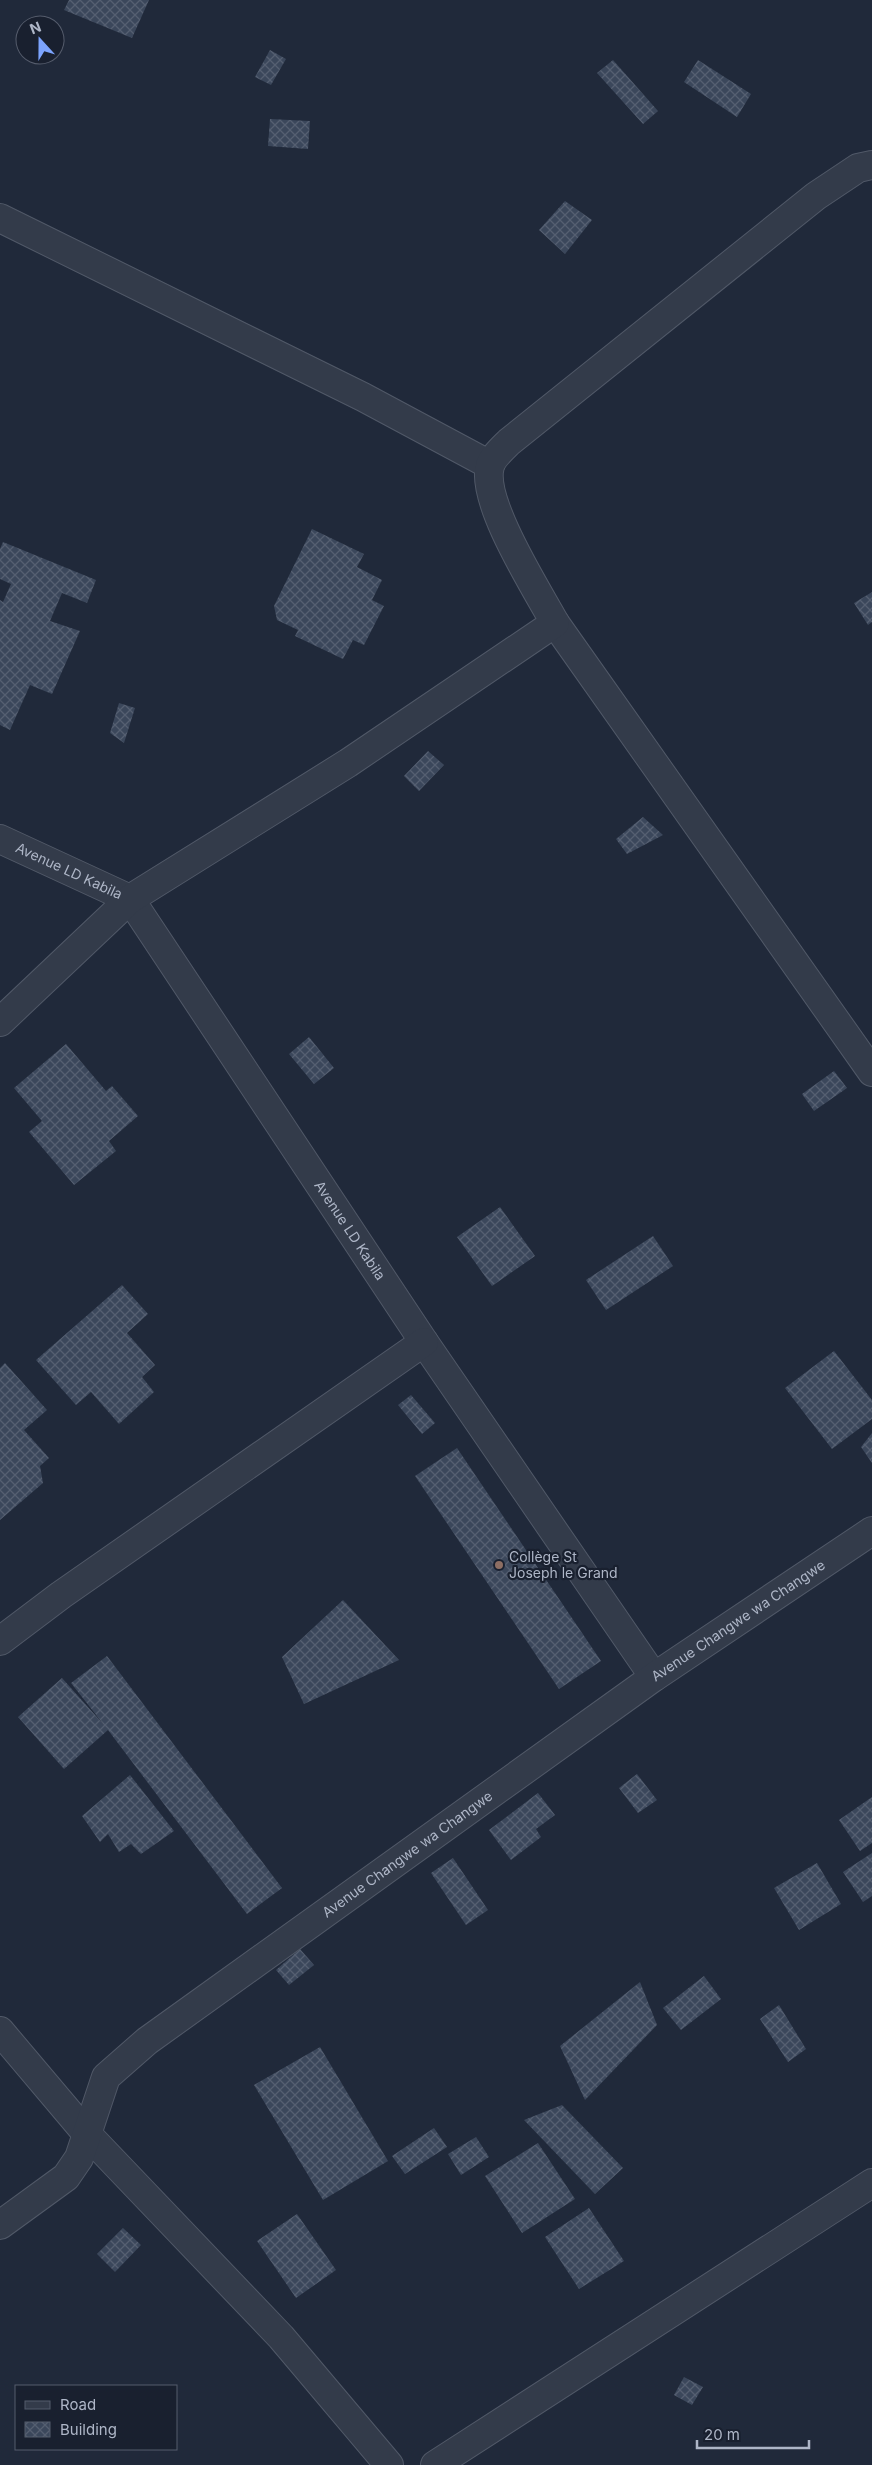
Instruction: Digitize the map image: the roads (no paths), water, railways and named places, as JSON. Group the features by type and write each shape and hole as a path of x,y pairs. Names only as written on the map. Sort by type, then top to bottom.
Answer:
{"street":[{"path":"872,165 858,168 816,196 509,442 490,465 489,489 521,562 555,623 872,1072"},
{"path":"0,218 363,397 490,465"},
{"path":"0,1022 130,899 348,763 555,623"},
{"name":"Avenue LD Kabila","path":"0,839 130,899 424,1342 654,1678"},
{"path":"0,1641 61,1595 424,1342"},
{"name":"Avenue Changwe wa Changwe","path":"0,2225 66,2177 79,2158 106,2077 147,2041 654,1678 872,1531"},
{"path":"0,2031 87,2134 281,2337 327,2393 368,2437 389,2465"},
{"path":"434,2465 872,2183"}],"place":[{"name":"Collège St Joseph le Grand","path":"499,1565"}]}
